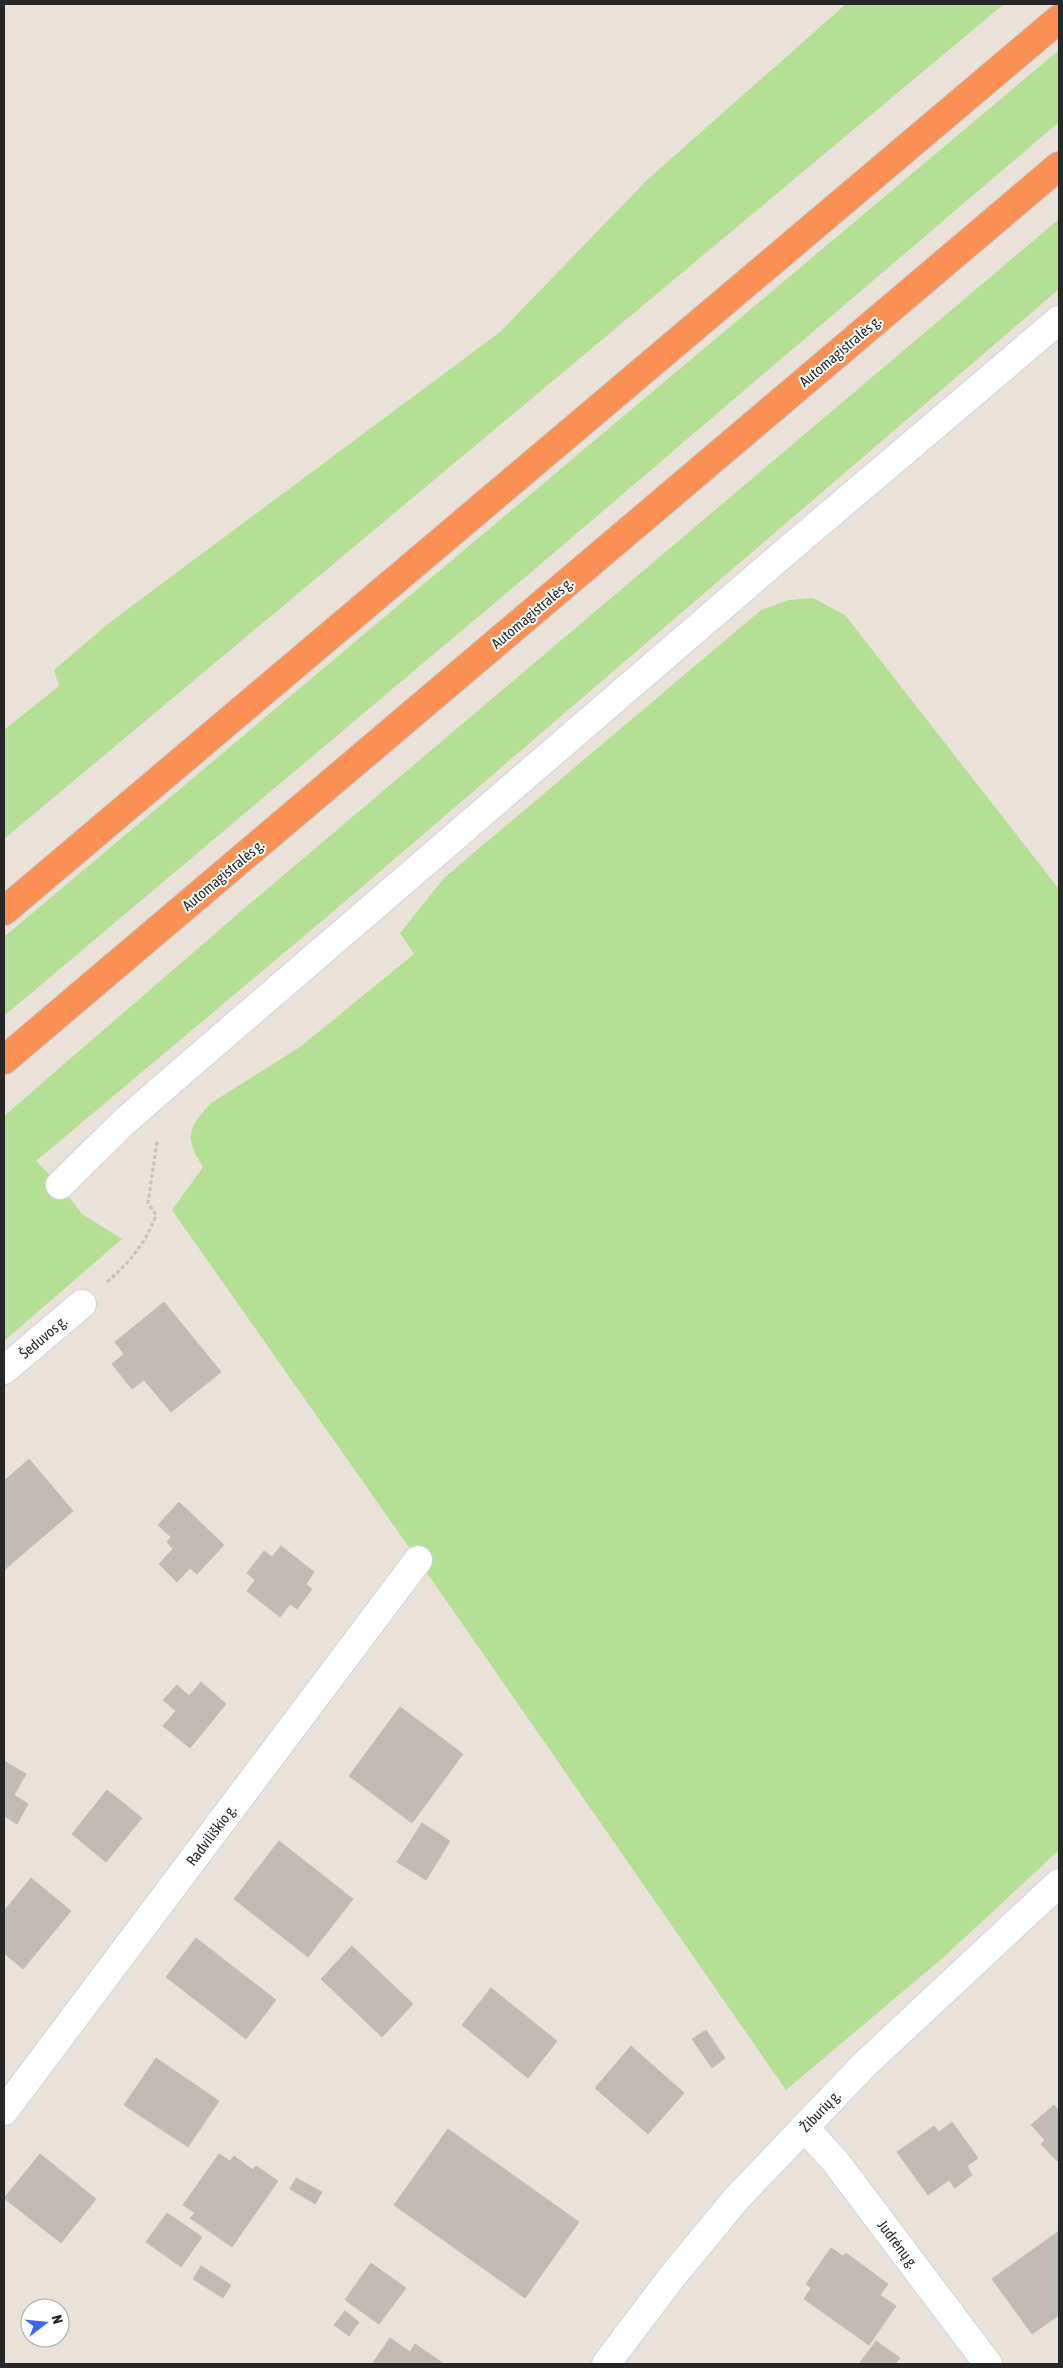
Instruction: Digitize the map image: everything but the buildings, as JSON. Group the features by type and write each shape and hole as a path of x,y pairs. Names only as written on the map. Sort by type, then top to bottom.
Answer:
{"highway":[{"path":"4,911 1059,20"},
{"name":"Automagistralės g.","path":"4,1060 1059,166"}],"street":[{"path":"60,1185 124,1122 164,1087 781,556 1059,320"},
{"name":"Šeduvos g.","path":"4,1370 82,1304"},
{"name":"Radviliškio g.","path":"4,2111 418,1560"},
{"name":"Žiburių g.","path":"606,2364 671,2278 736,2200 804,2127 864,2065 1059,1883"},
{"name":"Judrėnų g.","path":"804,2127 835,2161 988,2364"}],"path":[{"path":"82,1304 132,1259 150,1233 156,1216 148,1203 164,1087"}],"green space":[{"path":"846,4 1004,4 4,839 4,730 59,686 54,670 109,623 500,332 647,180"},
{"path":"1059,50 1059,122 529,574 4,1016 4,937"},
{"path":"1059,219 1059,289 335,910 36,1161 60,1185 82,1214 122,1239 4,1341 4,1116 240,912"},
{"path":"813,598 845,615 1059,889 1059,1850 945,1956 786,2090 172,1210 203,1167 191,1140 193,1126 197,1119 211,1103 300,1047 414,954 400,933 444,878 761,610 789,600"}]}
